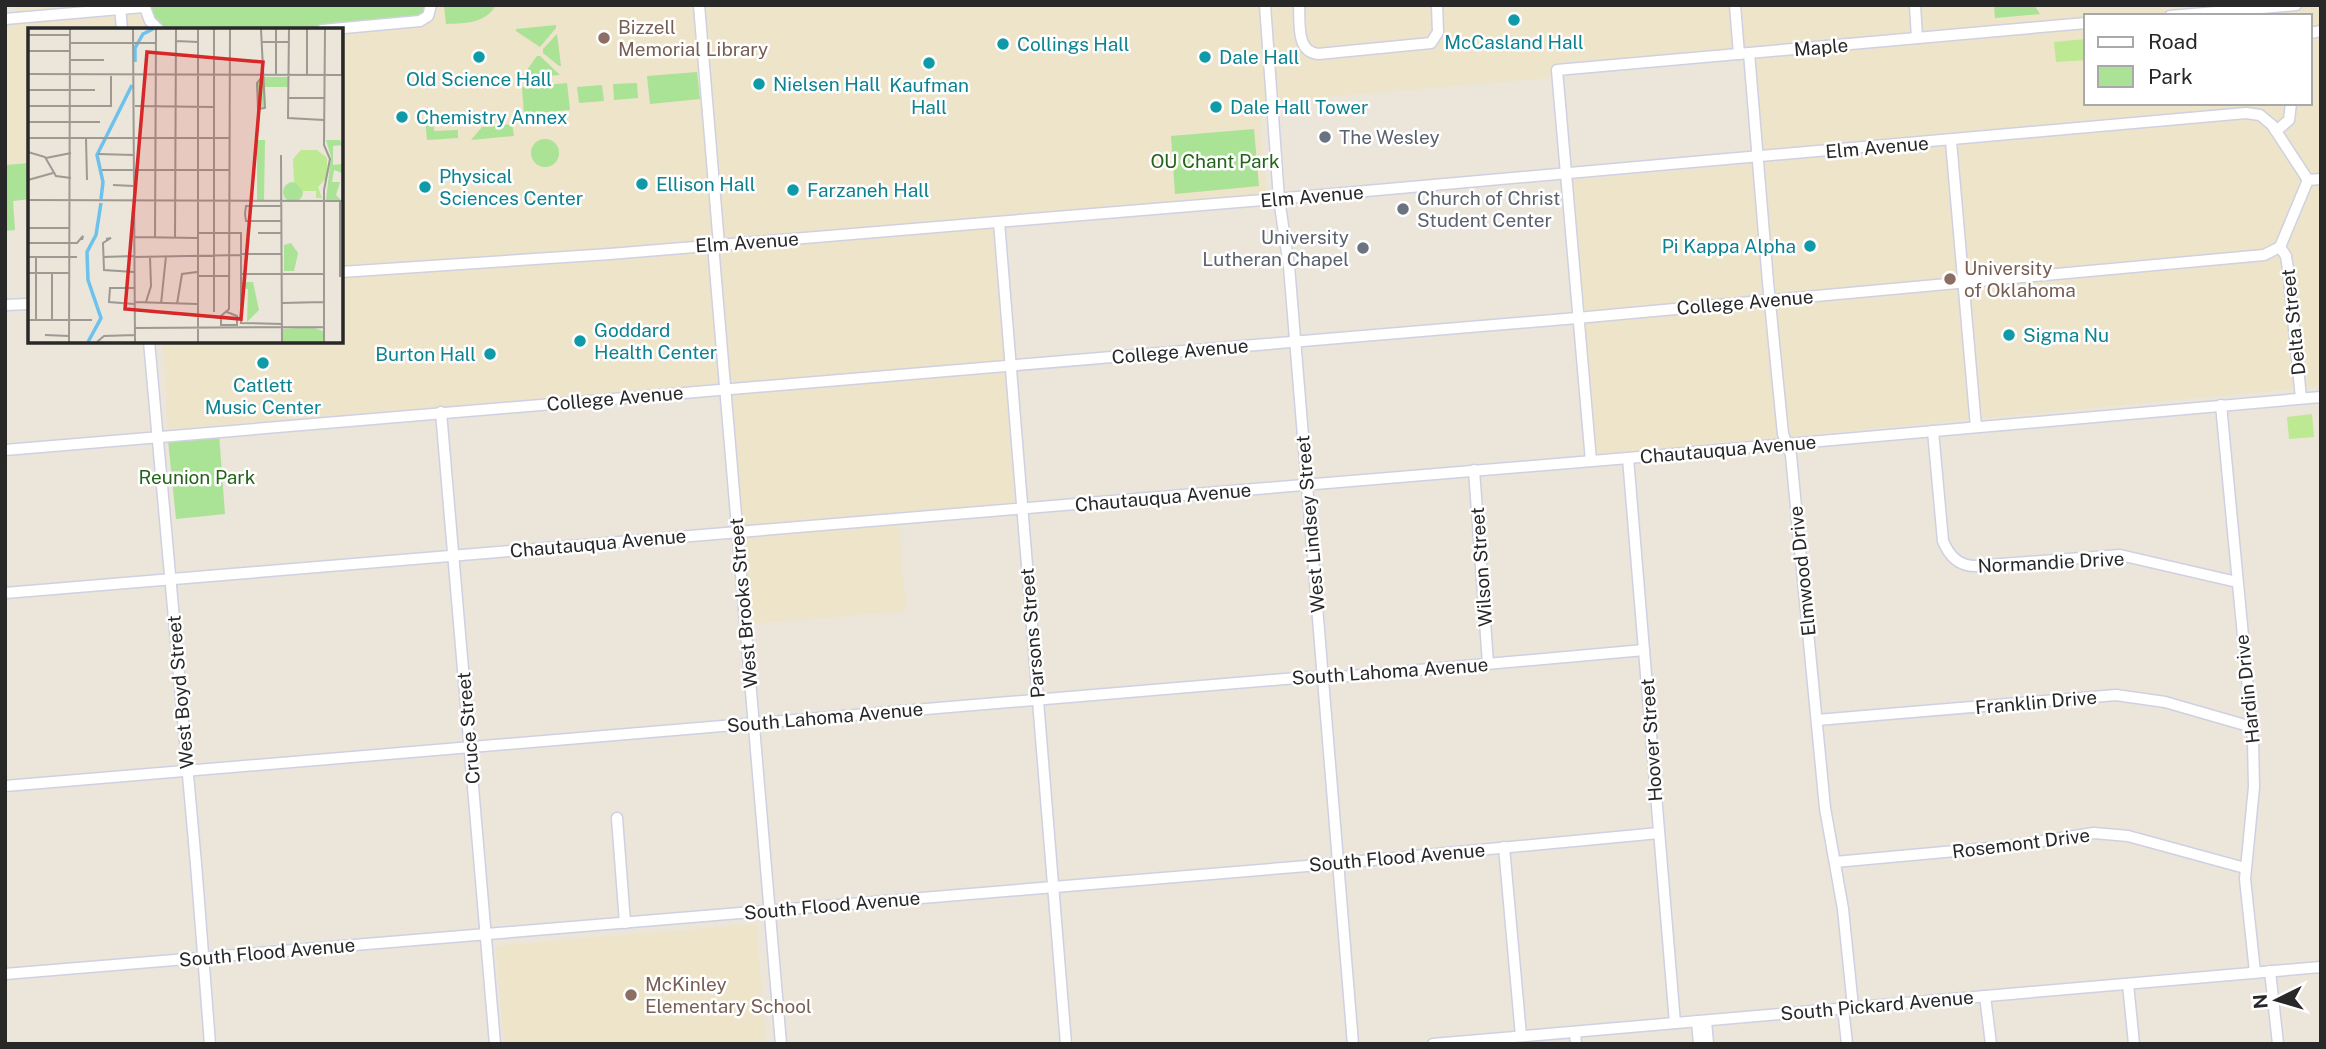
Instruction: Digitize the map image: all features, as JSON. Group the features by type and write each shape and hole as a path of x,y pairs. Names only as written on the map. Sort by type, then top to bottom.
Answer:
{"street":[{"path":"343,28 420,21 428,16 431,5"},
{"name":"West Brooks Street","path":"699,5 725,389 781,1044"},
{"name":"West Lindsey Street","path":"1265,5 1279,199 1289,266 1353,1044"},
{"path":"1299,5 1304,47 1309,52 1318,54 1431,43 1438,32 1437,5"},
{"name":"Elmwood Drive","path":"1735,5 1756,135 1783,434 1791,455 1825,808 1847,937 1847,1044"},
{"path":"1915,5 1917,38"},
{"path":"2192,14 2296,5"},
{"path":"5,19 144,6 150,21 157,28"},
{"path":"120,7 122,28"},
{"name":"Maple","path":"1564,173 1557,70 2084,23"},
{"path":"2276,131 2289,120 2291,105"},
{"name":"Elm Avenue","path":"343,272 716,245 1279,199 2246,113 2260,115 2276,131 2308,180"},
{"path":"1951,141 1976,427"},
{"path":"1564,173 1591,461"},
{"path":"2280,247 2308,180 2321,179"},
{"name":"Parsons Street","path":"999,222 1066,1044"},
{"name":"College Avenue","path":"5,450 1577,318 2264,255 2280,247"},
{"name":"Delta Street","path":"2280,247 2286,256 2288,269 2301,398"},
{"path":"5,306 28,303"},
{"name":"West Boyd Street","path":"149,343 210,1044"},
{"name":"Chautauqua Avenue","path":"5,593 1628,458 2321,397"},
{"name":"Hardin Drive","path":"2221,405 2252,727 2254,787 2245,868 2255,972"},
{"name":"Cruce Street","path":"440,412 495,1044"},
{"name":"Normandie Drive","path":"1933,431 1943,541 1950,555 1962,564 1975,566 2120,555 2237,582"},
{"name":"Hoover Street","path":"1628,458 1675,1023"},
{"name":"Wilson Street","path":"1474,470 1488,663"},
{"name":"South Lahoma Avenue","path":"5,786 1644,650"},
{"name":"Franklin Drive","path":"1817,720 2116,695 2165,702 2252,727"},
{"path":"617,818 625,923"},
{"name":"South Flood Avenue","path":"5,974 1054,887 1658,833"},
{"name":"Rosemont Drive","path":"1835,862 2010,846 2074,835 2111,833 2245,868"},
{"path":"1504,847 1521,1036"},
{"name":"South Pickard Avenue","path":"1433,1044 2321,967"},
{"path":"2270,971 2278,1044"},
{"path":"2129,984 2134,1044"},
{"path":"1986,996 1990,1044"},
{"path":"1699,1044 1702,1021"},
{"path":"1702,1021 1708,1044"},
{"path":"1575,1032 1576,1044"}],"shaded area":[{"name":"University of Oklahoma","path":"18,5 2321,5 2321,386 1594,455 1572,180 1762,163 1753,47 1557,63 1549,78 1263,102 1261,122 1266,195 992,217 1015,503 898,513 906,611 739,625 719,384 168,429 163,343 343,343 343,28 28,28 28,163 5,165 5,24 19,23"},
{"name":"McKinley Elementary School","path":"756,924 766,1044 504,1044 496,946"}],"green space":[{"path":"144,5 431,5 428,16 337,28 158,28"},
{"path":"444,5 496,5 481,19 468,23 446,24"},
{"path":"1994,5 2034,5 2040,14 1995,18"},
{"path":"556,25 540,47 516,31 516,29"},
{"path":"557,34 561,66 543,53 543,49"},
{"path":"2084,39 2084,60 2056,62 2054,42"},
{"path":"537,56 540,56 560,75 521,78"},
{"path":"697,72 700,99 650,104 647,76"},
{"path":"567,83 570,110 524,114 522,87"},
{"path":"637,83 638,98 614,100 613,84"},
{"path":"602,85 604,101 579,103 577,87"},
{"path":"433,118 434,131 458,130 458,138 427,140 425,119"},
{"path":"512,124 514,136 471,140 482,127"},
{"name":"OU Chant Park","path":"1254,129 1259,186 1175,194 1171,136"},
{"path":"545,139 555,143 559,153 555,163 545,167 535,163 531,153 535,143"},
{"path":"28,163 28,199 13,201 15,230 5,231 5,165"},
{"path":"2312,414 2314,437 2289,439 2287,417"},
{"name":"Reunion Park","path":"219,434 225,514 176,519 168,440"}],"place":[{"name":"McCasland Hall","path":"1514,20"},
{"name":"Bizzell Memorial Library","path":"604,38"},
{"name":"Collings Hall","path":"1003,44"},
{"name":"Old Science Hall","path":"479,57"},
{"name":"Dale Hall","path":"1205,57"},
{"name":"Kaufman Hall","path":"929,63"},
{"name":"Nielsen Hall","path":"759,84"},
{"name":"Dale Hall Tower","path":"1216,107"},
{"name":"Chemistry Annex","path":"402,117"},
{"name":"The Wesley","path":"1325,137"},
{"name":"Ellison Hall","path":"642,184"},
{"name":"Physical Sciences Center","path":"425,187"},
{"name":"Farzaneh Hall","path":"793,190"},
{"name":"Church of Christ Student Center","path":"1403,209"},
{"name":"Pi Kappa Alpha","path":"1810,246"},
{"name":"University Lutheran Chapel","path":"1363,248"},
{"name":"University of Oklahoma","path":"1950,279"},
{"name":"Sigma Nu","path":"2009,335"},
{"name":"Goddard Health Center","path":"580,341"},
{"name":"Burton Hall","path":"490,354"},
{"name":"Catlett Music Center","path":"263,363"},
{"name":"McKinley Elementary School","path":"631,995"}]}
